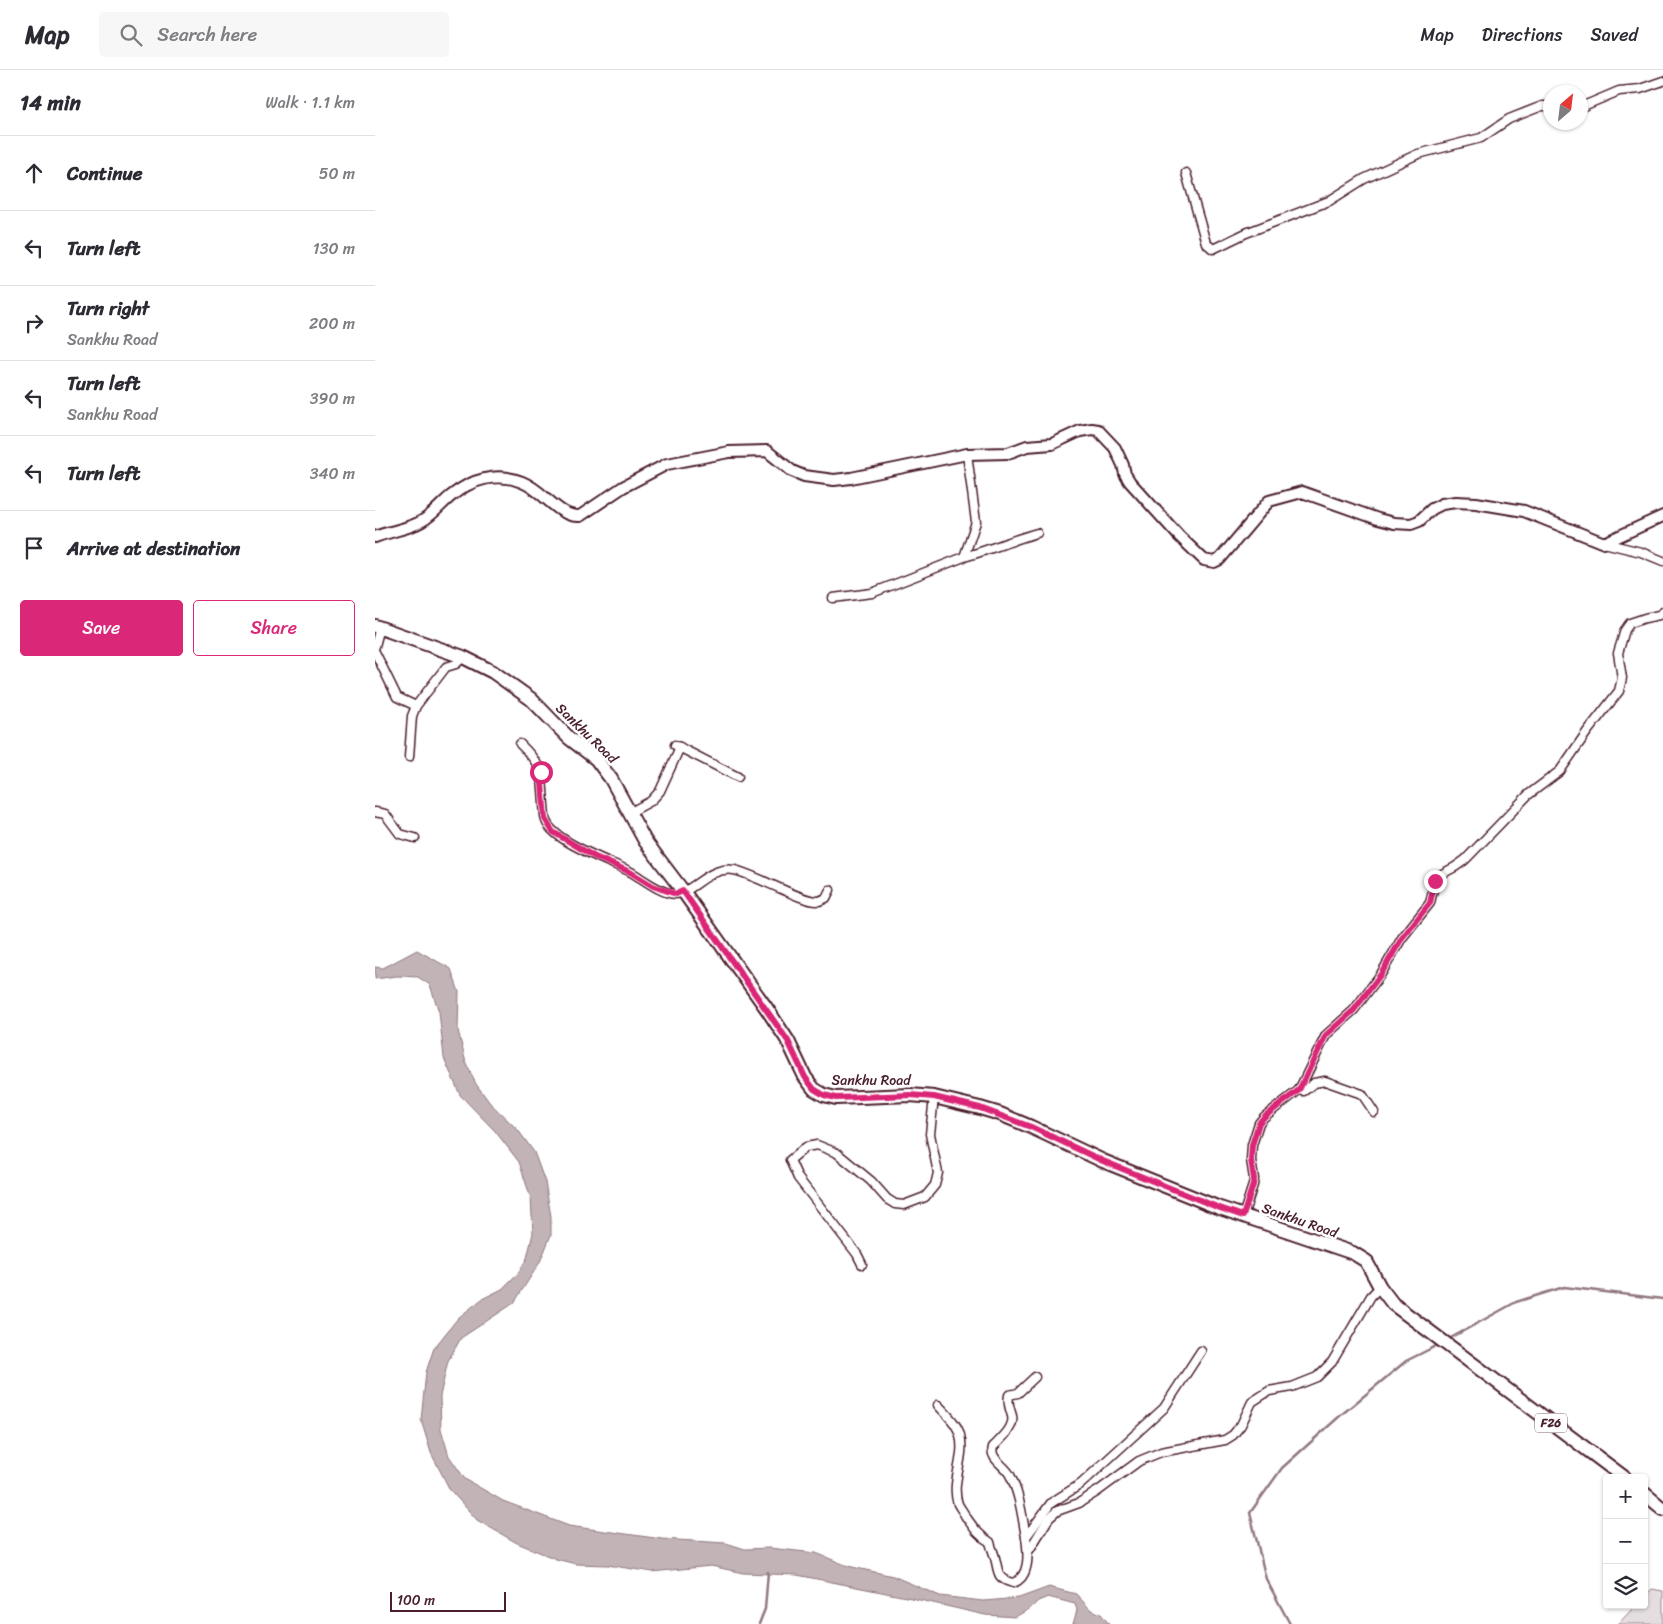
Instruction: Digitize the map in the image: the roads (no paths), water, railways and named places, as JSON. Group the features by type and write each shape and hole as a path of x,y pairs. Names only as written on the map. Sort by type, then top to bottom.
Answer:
{"main road":[{"name":"Sankhu Road","path":"377,626 463,656 493,672 521,690 569,738 596,759 611,779 645,841 773,1017 788,1041 805,1077 814,1089 824,1095 836,1098 910,1095 934,1097 1000,1114 1103,1161 1217,1207 1353,1253 1361,1257 1370,1266 1380,1287 1393,1304 1620,1474"},
{"path":"1648,1496 1663,1509"}],"street":[{"path":"1588,104 1619,91 1640,89 1663,81"},
{"path":"1186,173 1207,243 1213,249 1246,233 1329,202 1364,179 1418,154 1481,138 1509,119 1543,106"},
{"path":"375,537 422,522 461,489 486,478 510,478 521,481 533,486 566,514 580,516 623,487 667,464 729,452 767,451 792,471 804,476 834,480 967,454 1008,453 1027,446 1052,444 1080,431 1092,428 1098,430 1115,448 1130,482 1179,536 1204,560 1214,562 1220,559 1269,501 1303,492 1394,523 1411,524 1419,522 1432,509 1442,504 1457,502 1476,503 1524,512 1604,544 1641,552 1663,560"},
{"path":"964,557 976,522 967,454"},
{"path":"1604,544 1663,516"},
{"path":"833,598 872,593 964,557 1037,533"},
{"path":"1243,1216 1254,1179 1251,1160 1255,1131 1265,1116 1299,1090 1326,1035 1354,1010 1381,974 1402,938 1430,903 1438,876 1465,860 1528,795 1561,771 1587,732 1619,691 1622,678 1618,653 1625,630 1630,624 1663,612"},
{"path":"375,646 377,626"},
{"path":"375,652 397,697 416,706"},
{"path":"409,757 412,716 416,706 446,667 456,664 463,656"},
{"path":"520,744 535,760 541,772 545,819 553,832 595,857 630,872 653,886 676,894 715,872 731,870 745,873 807,899 818,901 826,898 830,890"},
{"path":"629,813 656,797 677,746 739,777"},
{"path":"375,812 385,814 400,834 415,838"},
{"path":"1299,1090 1304,1091 1318,1081 1325,1081 1362,1094 1373,1112"},
{"path":"862,1264 857,1254 798,1178 790,1160 806,1147 817,1145 837,1153 871,1181 887,1199 895,1204 904,1205 925,1197 935,1185 938,1173 930,1134 934,1097"},
{"path":"1028,1552 1049,1518 1057,1511 1079,1503 1139,1461 1161,1452 1225,1440 1233,1435 1241,1425 1252,1402 1269,1391 1293,1387 1317,1377 1332,1362 1371,1296 1380,1287"},
{"path":"1026,1537 1051,1503 1081,1484 1164,1408 1201,1352"},
{"path":"938,1405 955,1424 961,1437 956,1486 958,1504 981,1537 990,1542 998,1574 1006,1581 1013,1583 1024,1572 1028,1562 1026,1537 1019,1500 1010,1474 992,1456 992,1450 1013,1422 1013,1417 1007,1403 1009,1395 1018,1392 1035,1377"}],"waterway":[{"path":"1447,1340 1516,1302 1564,1287 1663,1299"},
{"path":"1290,1624 1266,1579 1250,1513 1282,1468 1341,1415 1406,1361 1440,1344"},
{"path":"759,1624 765,1609 768,1572"}]}
